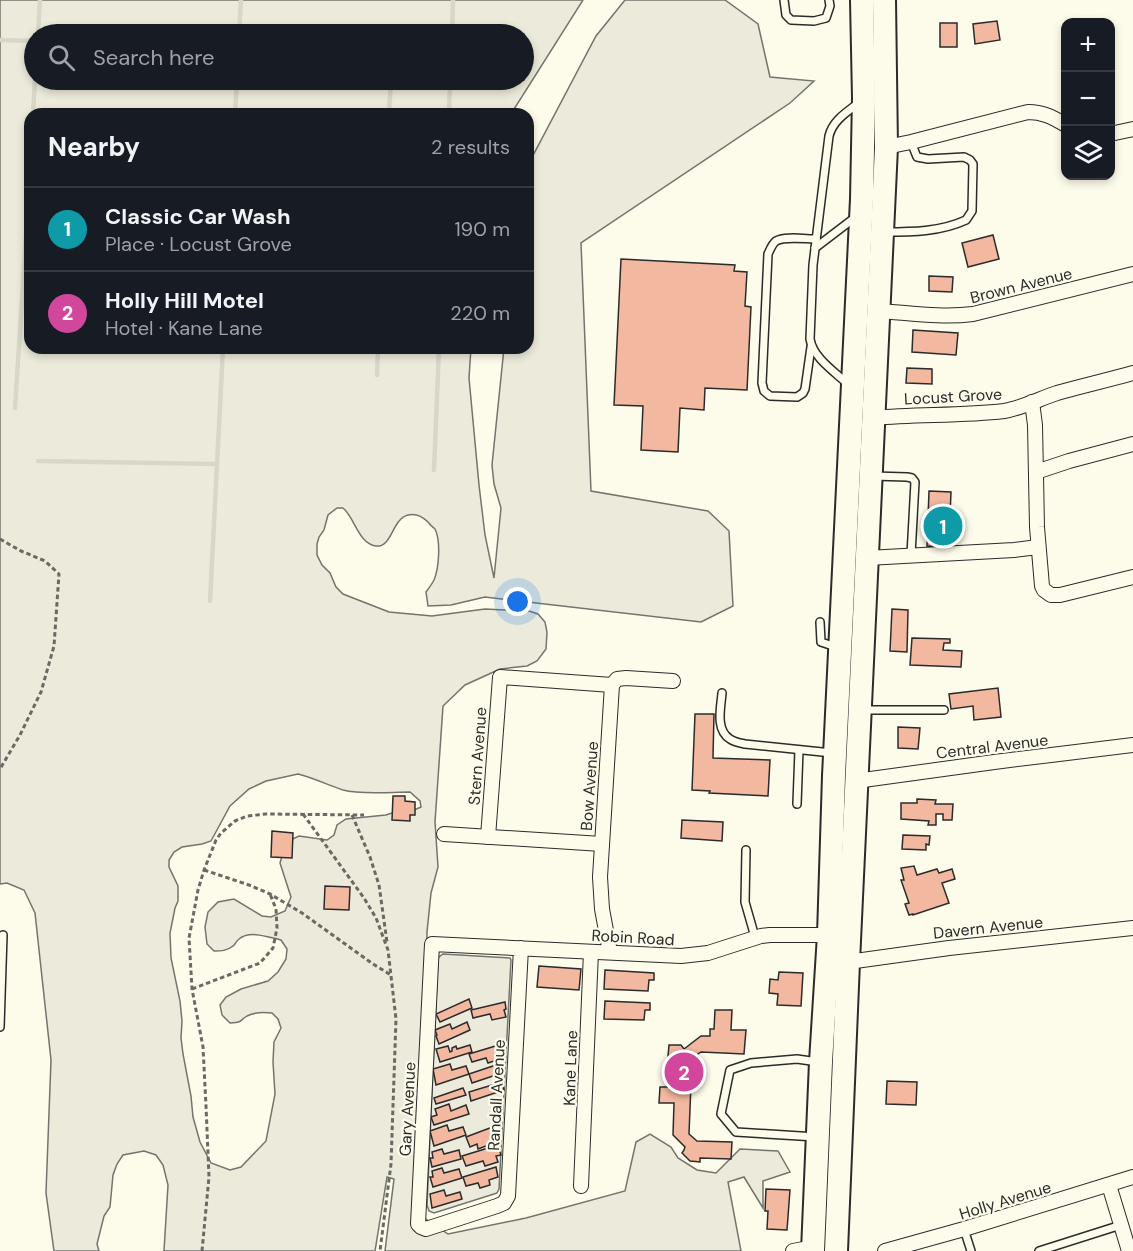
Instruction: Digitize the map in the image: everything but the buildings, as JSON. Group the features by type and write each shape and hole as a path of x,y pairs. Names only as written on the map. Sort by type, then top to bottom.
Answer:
{"highway":[{"path":"808,1250 818,1137 830,935 835,753 861,213 864,98 862,0"},
{"path":"836,1251 883,232 886,147 884,0"}],"street":[{"path":"886,147 1028,112 1040,112 1061,122"},
{"path":"1115,133 1133,129"},
{"name":"Brown Avenue","path":"879,311 973,314 1133,274"},
{"name":"Locust Grove","path":"874,418 1003,411 1020,408 1056,393 1133,373"},
{"path":"1032,402 1035,425 1038,547 1044,590 1051,596 1060,595 1133,577"},
{"path":"1036,472 1133,444"},
{"path":"867,558 1038,547"},
{"name":"Stern Avenue","path":"488,837 500,678 612,685"},
{"path":"612,685 617,679 626,678 673,681"},
{"name":"Bow Avenue","path":"610,952 600,896 612,685"},
{"name":"Central Avenue","path":"856,781 1133,745"},
{"path":"444,834 602,844"},
{"name":"Davern Avenue","path":"848,962 948,948 1133,928"},
{"name":"Robin Road","path":"432,944 694,955 770,935 830,935"},
{"name":"Gary Avenue","path":"432,944 418,1224 426,1229 466,1216"},
{"name":"Randall Avenue","path":"466,1216 504,1203 508,1196 521,948"},
{"name":"Kane Lane","path":"581,1186 591,952"},
{"name":"Holly Avenue","path":"885,1251 1133,1177"},
{"path":"1109,1185 1129,1251"}],"lane":[{"path":"784,0 786,15 791,20 814,21 826,18 830,0"},
{"path":"816,239 792,238 776,241 768,254 762,383 764,391 770,396 797,397 805,389 811,346 815,248 829,136 836,121 864,98"},
{"path":"883,232 918,232 943,228 966,220 972,211 973,164 970,160 964,157 928,159 917,157 911,142"},
{"path":"815,248 861,213"},
{"path":"811,346 817,355 853,388"},
{"path":"871,476 907,477 912,478 915,482 912,555"},
{"path":"820,622 820,642 840,648"},
{"path":"722,693 720,722 723,733 731,740 744,744 835,753"},
{"path":"860,710 944,710"},
{"path":"797,804 799,750"},
{"path":"746,850 745,902 755,938"},
{"path":"0,1027 3,935"},
{"path":"818,1137 736,1132 721,1114 730,1070 751,1062 797,1059 821,1062"},
{"path":"1040,1251 1121,1225"},
{"path":"964,1229 971,1251"}],"path":[{"path":"0,539 45,561 59,574 54,646 41,692 0,769"},
{"path":"202,1251 209,1177 208,1141 203,1047 192,989 189,938 204,870 221,833 236,821 247,816 266,814 364,815"},
{"path":"303,814 364,898 376,918 388,950"},
{"path":"352,815 370,857 383,908 396,1019 391,1164 380,1251"},
{"path":"204,870 270,894 302,913 391,975"},
{"path":"192,989 260,963 273,948 277,928 276,909 270,894"}],"shaded area":[{"path":"0,0 583,0 534,78 534,24 24,24 24,90 526,90 515,108 24,108 24,354 471,354 469,378 479,485 485,535 494,578 501,508 494,484 492,465 503,354 534,354 534,154 596,36 625,0 725,0 758,24 770,77 814,81 790,103 581,243 591,491 708,511 729,531 733,606 701,622 485,597 451,605 428,606 426,592 436,575 439,547 435,529 421,517 411,514 403,518 398,522 386,543 376,546 365,540 343,508 337,508 328,515 317,544 317,555 322,565 343,594 389,612 432,616 485,609 529,611 538,614 545,622 547,632 546,649 537,661 527,666 500,669 465,685 443,706 435,822 438,867 431,893 427,932 423,1217 448,1234 526,1218 625,1191 636,1142 650,1134 671,1147 678,1158 697,1170 716,1173 740,1149 778,1151 790,1172 763,1181 763,1208 744,1177 728,1182 741,1251 385,1251 394,1179 387,1177 375,1251 164,1251 168,1185 163,1165 156,1155 144,1151 123,1155 117,1164 113,1175 110,1207 104,1216 97,1244 99,1251 54,1251 46,1193 51,1060 35,913 24,890 7,883 0,884","holes":["298,774 350,792 410,792 420,801 421,807 412,811 404,809 386,815 346,819 337,825 334,835 327,840 299,836 286,842 280,863 291,897 285,911 271,917 262,916 234,899 218,902 208,912 205,927 207,944 214,951 228,949 243,936 248,935 281,940 287,949 286,959 278,972 268,981 241,989 226,997 220,1005 222,1015 230,1023 239,1022 253,1014 272,1013 278,1019 281,1028 274,1042 275,1094 266,1141 241,1167 230,1170 211,1163 200,1142 193,1117 181,1038 180,1001 171,958 170,933 178,901 178,886 169,867 169,860 174,852 182,847 211,841 230,806 249,789 266,781"]},
{"path":"443,954 510,958 511,960 499,1189 497,1193 434,1213 429,1211 427,1205 438,959"}],"waterway":[{"path":"39,24 40,0"},
{"path":"240,24 241,0"},
{"path":"452,24 453,1"},
{"path":"0,40 24,41"},
{"path":"33,108 34,90"},
{"path":"235,108 236,90"},
{"path":"389,108 390,90"},
{"path":"449,108 450,90"},
{"path":"15,408 24,268"},
{"path":"210,601 223,354"},
{"path":"377,375 378,354"},
{"path":"434,470 439,354"},
{"path":"38,461 217,464"}],"place":[{"name":"Classic Car Wash","path":"943,526"},
{"name":"Holly Hill Motel","path":"684,1072"}]}
